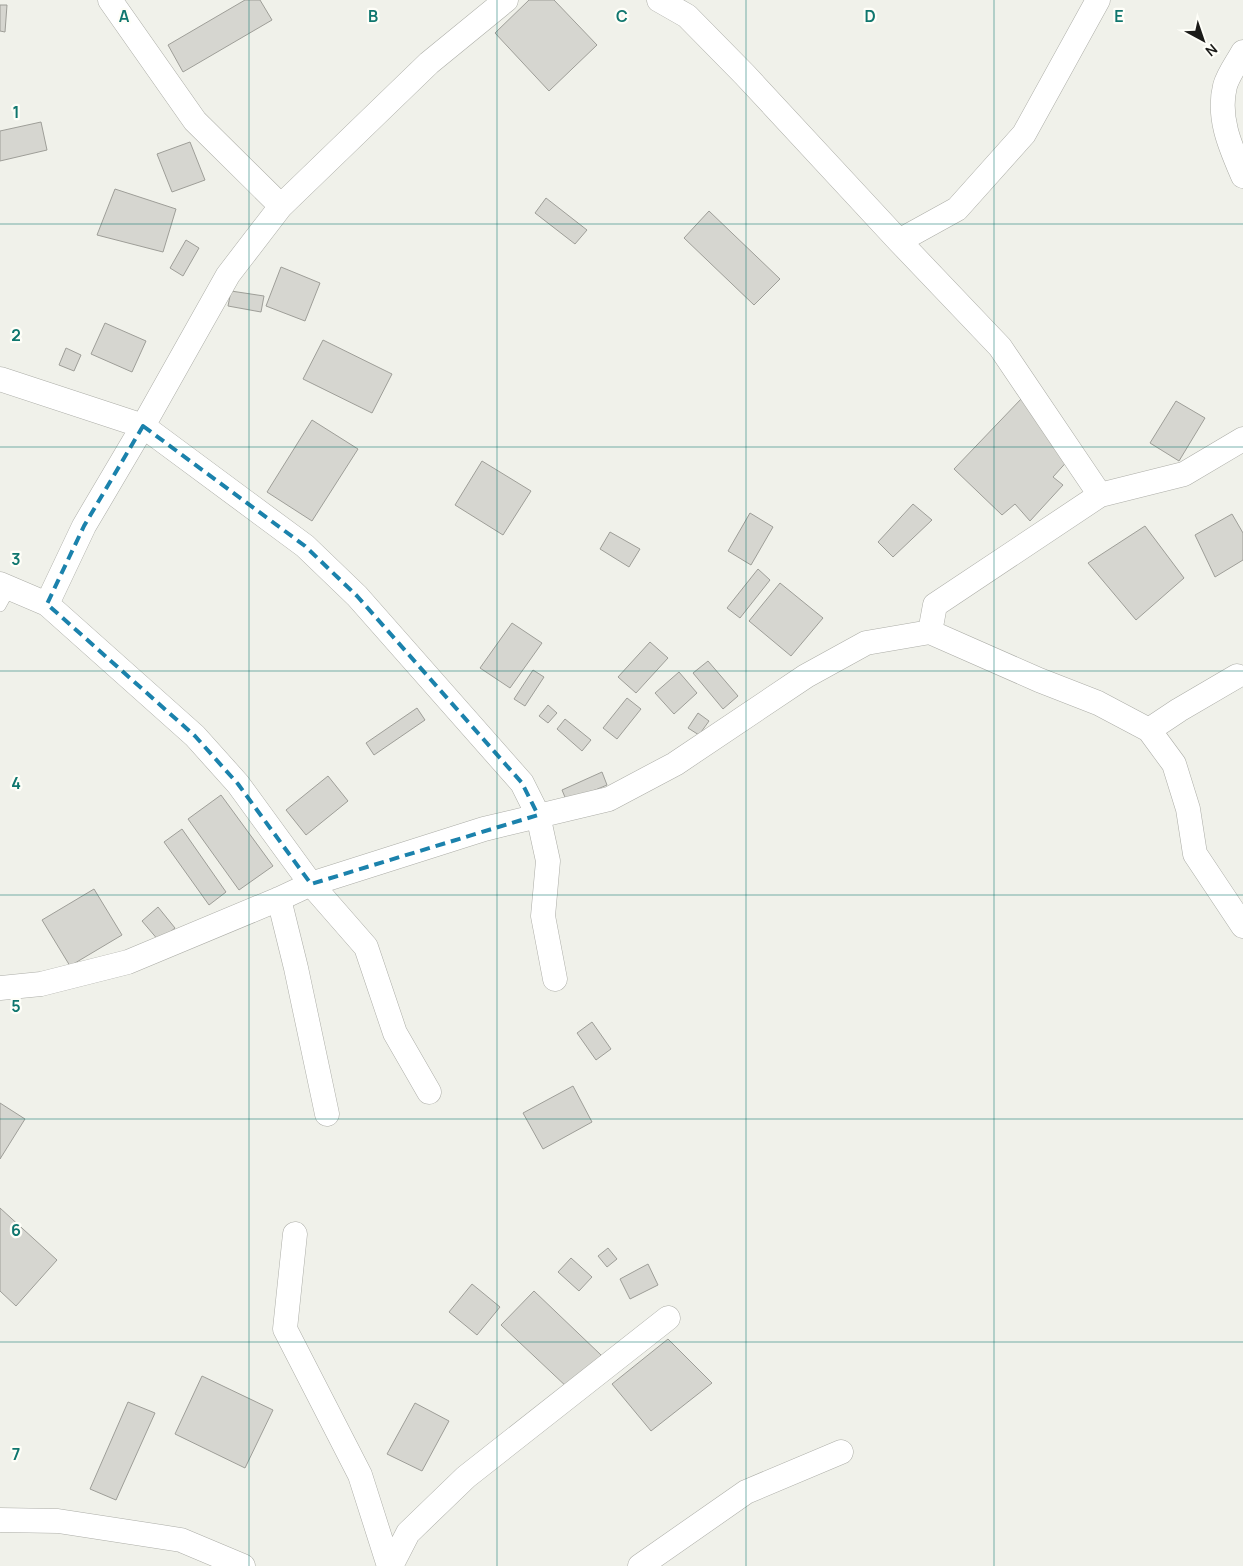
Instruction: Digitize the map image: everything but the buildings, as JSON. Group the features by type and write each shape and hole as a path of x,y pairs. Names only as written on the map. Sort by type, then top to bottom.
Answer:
{"street":[{"path":"47,604 84,526 228,275 281,206 429,63 506,0"},
{"path":"659,0 687,16 745,74 1000,347 1100,495"},
{"path":"899,241 957,209 1024,134 1098,0"},
{"path":"114,1 195,121 281,206"},
{"path":"1243,52 1225,85 1222,107 1228,140 1243,176"},
{"path":"0,379 143,426 305,546 356,596 522,783 538,815 548,861 544,916 555,979"},
{"path":"930,632 935,605 1100,495 1184,474 1243,439"},
{"path":"3,592 47,604 195,736 238,784 311,884 366,947 396,1033 429,1092"},
{"path":"0,988 41,984 128,962 279,900 311,884 484,829 609,799 675,764 806,676 866,643 930,632 1098,704 1149,730 1174,764 1188,809 1195,854 1243,926"},
{"path":"1149,730 1237,676"},
{"path":"279,900 296,968 327,1114"},
{"path":"295,1234 285,1329 360,1475 390,1566"},
{"path":"390,1566 408,1533 466,1477 668,1318"},
{"path":"640,1566 746,1492 840,1452"},
{"path":"0,1520 58,1521 181,1540 243,1566"}],"highlighted area":[{"path":"143,426 305,546 357,596 522,783 538,815 311,884 238,784 195,736 47,604 84,526"}]}
